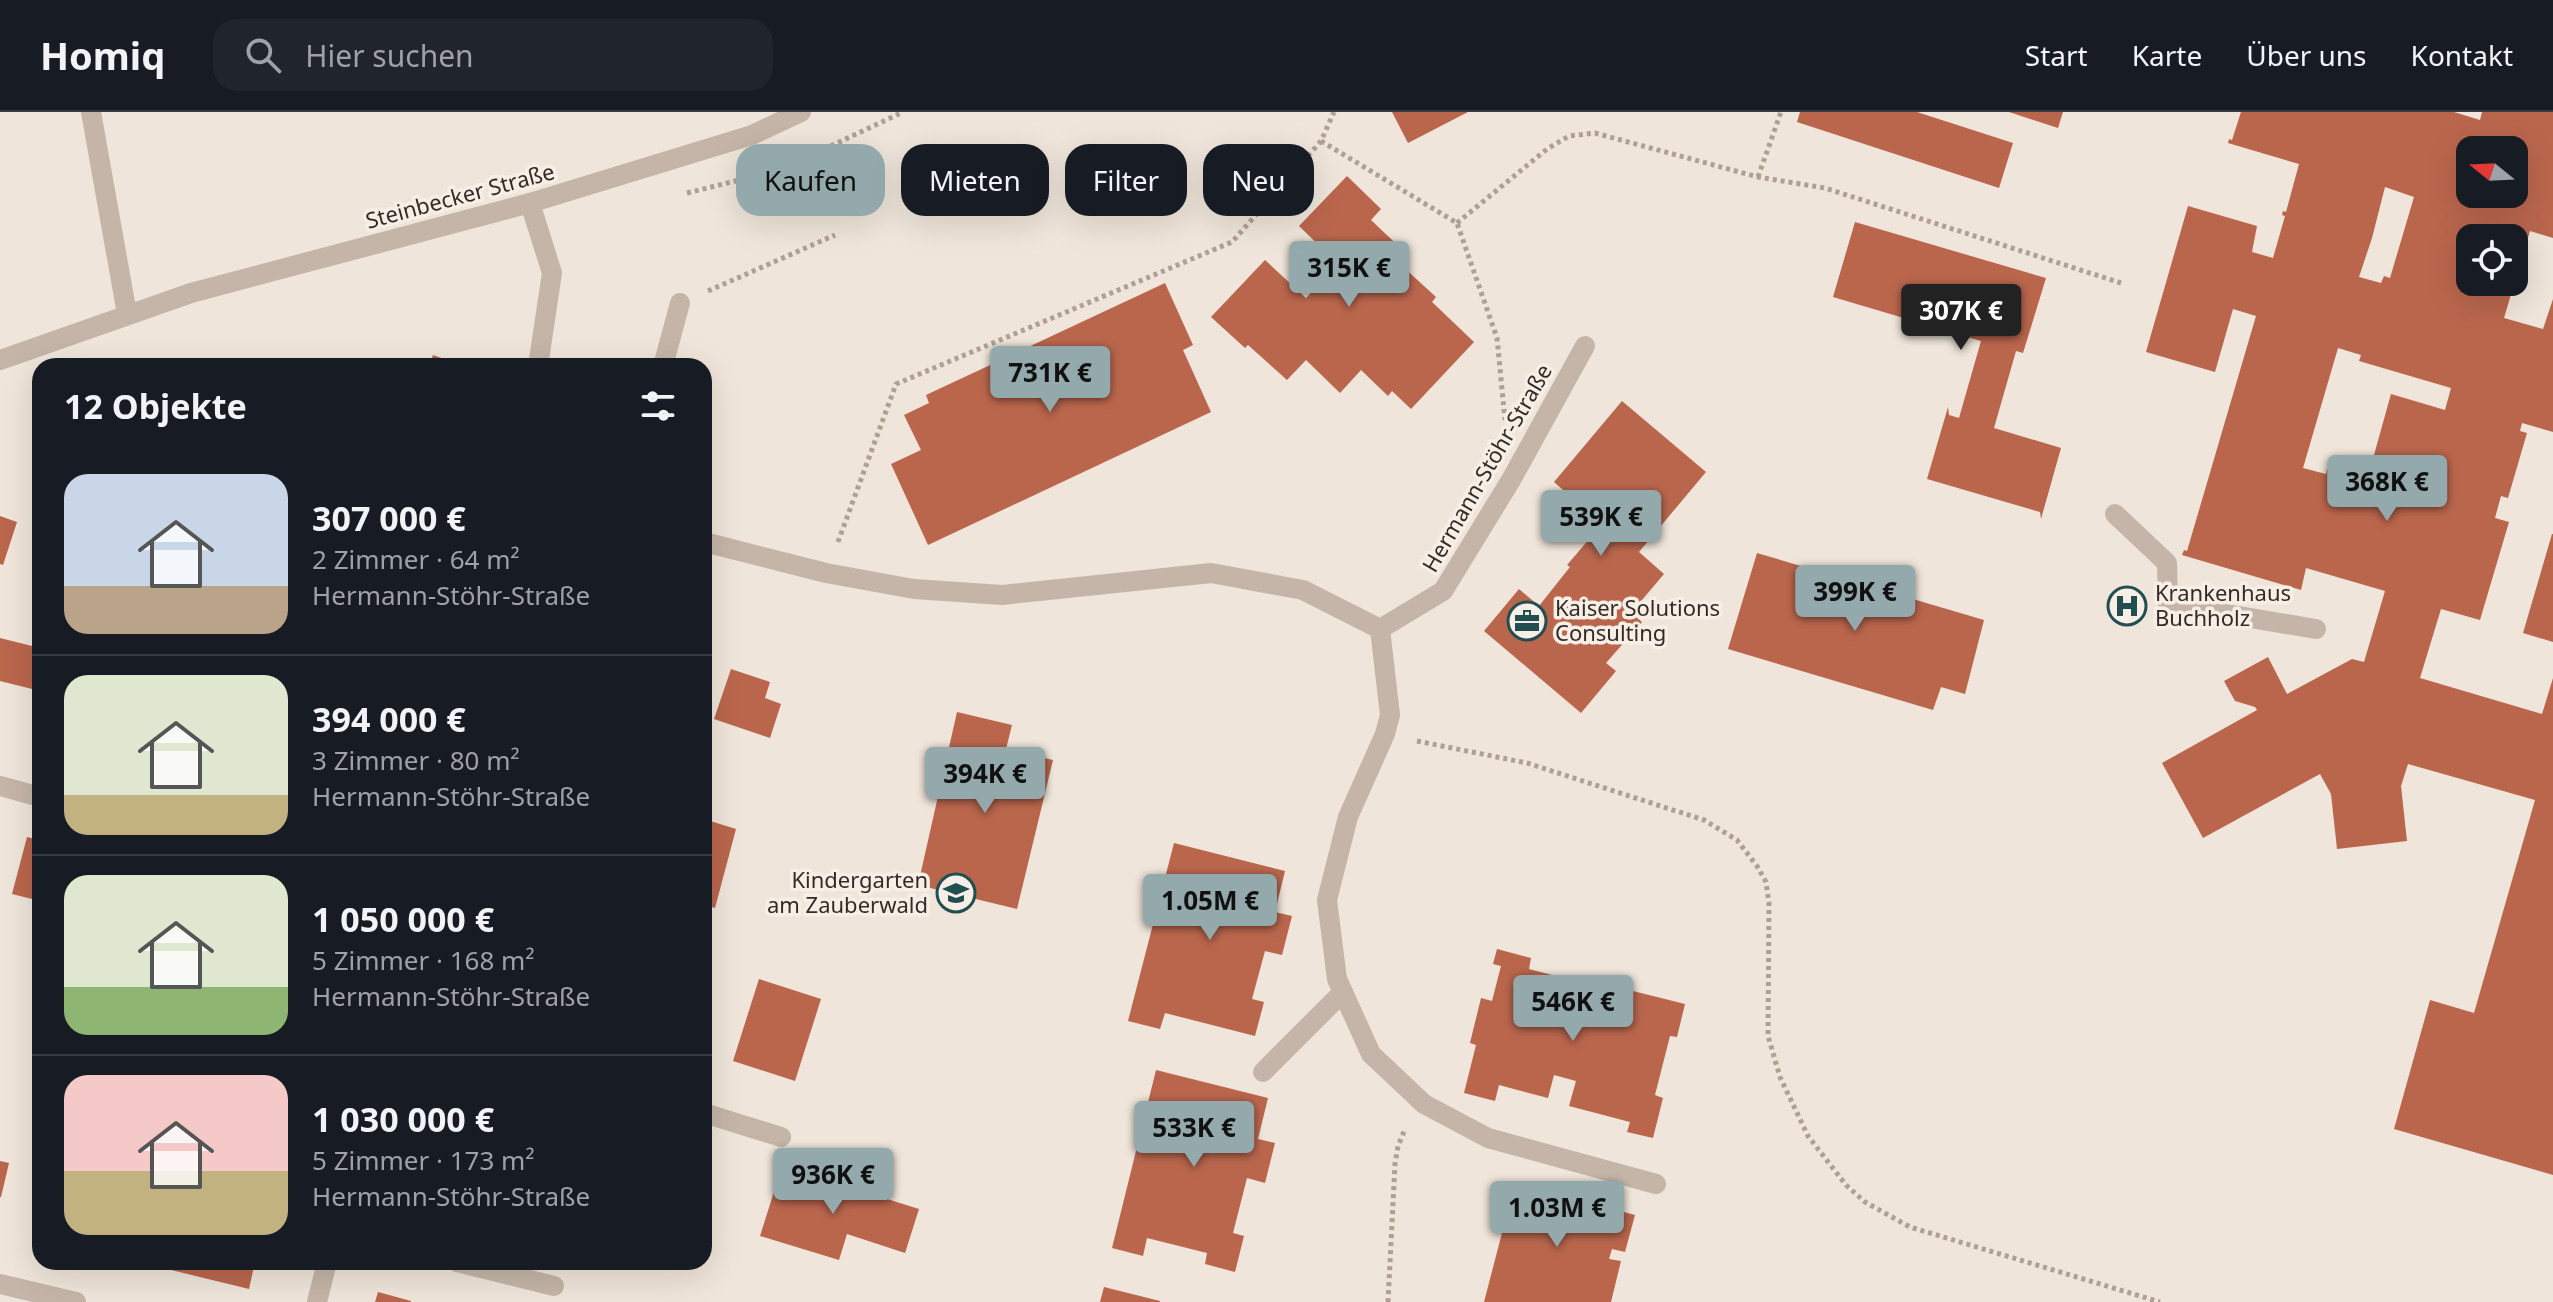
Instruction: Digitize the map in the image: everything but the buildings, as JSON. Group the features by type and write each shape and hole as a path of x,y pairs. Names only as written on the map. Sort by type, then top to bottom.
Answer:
{"street":[{"path":"91,112 127,314"},
{"name":"Steinbecker Straße","path":"0,360 191,293 530,203 752,135 801,112"},
{"path":"530,203 552,273 539,358"},
{"path":"665,358 680,303"},
{"name":"Hermann-Stöhr-Straße","path":"1380,629 1443,591 1511,480 1585,346"},
{"path":"2115,514 2167,563 2168,604 2316,629"},
{"path":"712,544 826,573 914,589 1002,595 1211,573 1303,590 1380,629 1390,715 1385,734 1348,817 1327,900 1337,979 1371,1054 1424,1104 1488,1138 1656,1184"},
{"path":"0,786 32,795"},
{"path":"1263,1072 1343,992"},
{"path":"712,1115 781,1137"},
{"path":"317,1302 325,1270"},
{"path":"489,1270 554,1286"},
{"path":"0,1284 76,1302"}],"path":[{"path":"826,573 896,384 1232,242 1321,141 1334,112"},
{"path":"1758,177 1781,112"},
{"path":"1457,223 1547,149 1569,136 1595,133 1758,177 1825,188 2121,283"},
{"path":"1321,141 1457,223 1497,338 1511,480"},
{"path":"680,303 835,235"},
{"path":"1385,734 1527,763 1704,820 1737,840 1766,882 1769,903 1768,1036 1780,1077 1808,1136 1846,1185 1865,1202 1910,1227 2160,1302"},
{"path":"1388,1302 1398,1146 1402,1133 1424,1104"}],"place":[{"name":"Krankenhaus Buchholz","path":"2127,606"},
{"name":"Kaiser Solutions Consulting","path":"1527,621"},
{"name":"Kindergarten am Zauberwald","path":"956,893"}]}
